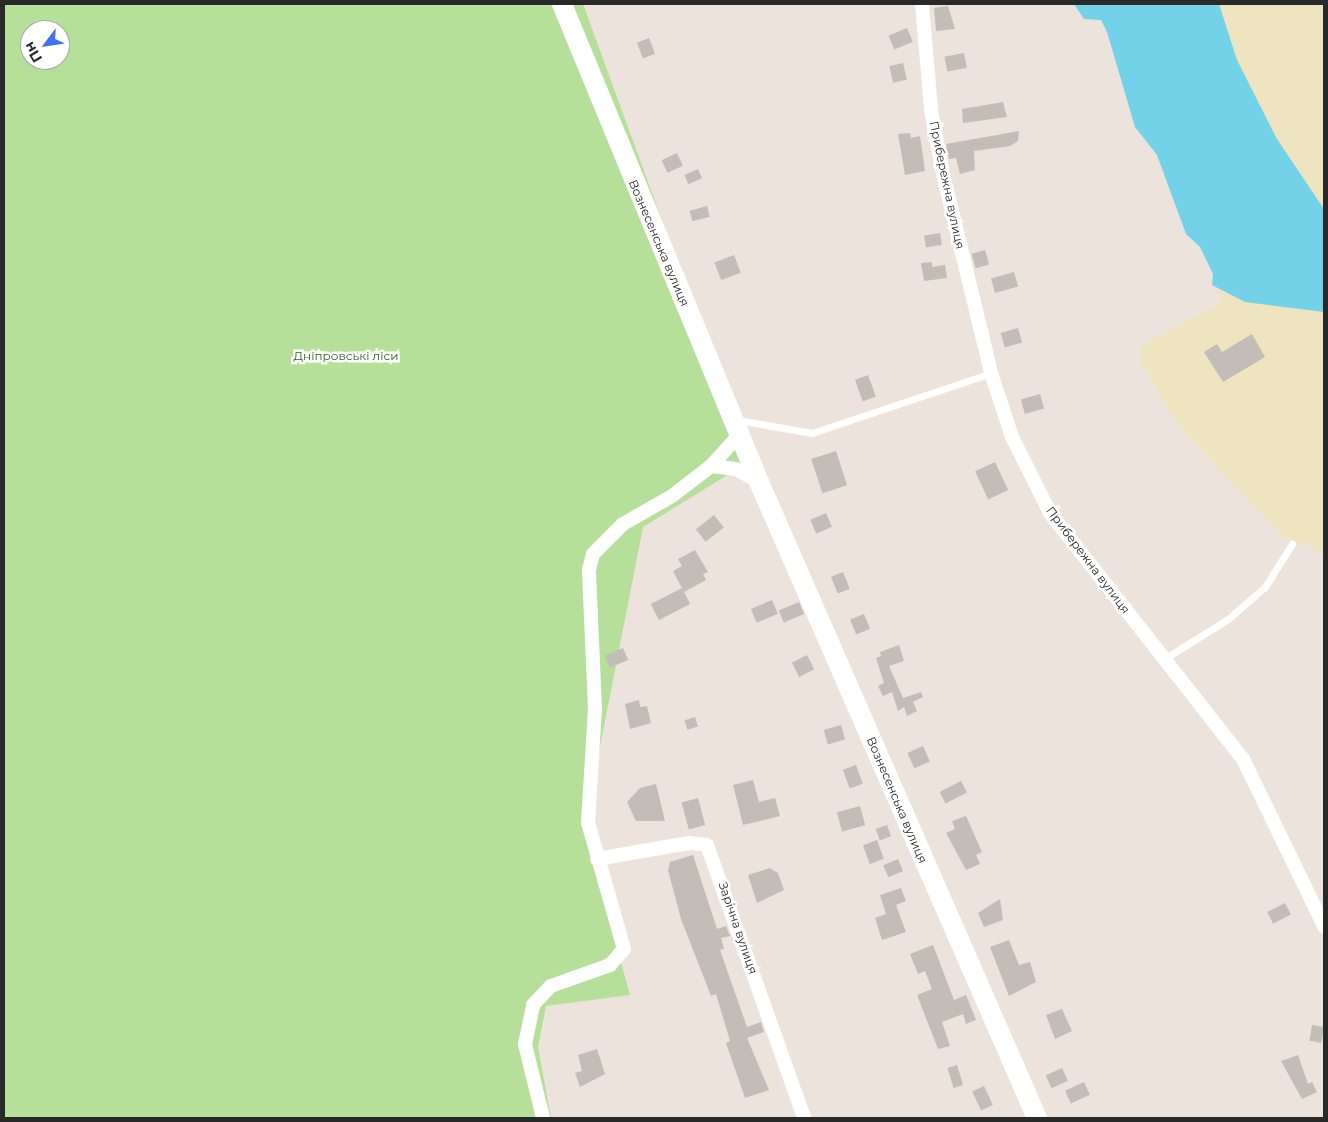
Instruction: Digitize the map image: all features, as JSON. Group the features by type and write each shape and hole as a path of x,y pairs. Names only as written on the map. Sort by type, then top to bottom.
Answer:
{"main road":[{"name":"Вознесенська вулиця","path":"562,4 759,482 1037,1118"}],"street":[{"name":"Прибережна вулиця","path":"922,4 931,110 943,174 991,373 1012,437 1050,513 1243,759 1324,926"},
{"path":"543,1118 525,1044 533,1005 551,986 620,958 624,949 588,824 595,709 589,570 593,554 623,524 672,496 711,466 737,427"},
{"path":"711,466 736,470 759,482"},
{"name":"Зарічна вулиця","path":"597,859 688,843 707,846 804,1118"}],"lane":[{"path":"737,427 812,433 991,373"},
{"path":"1164,659 1228,620 1265,587 1292,544"}],"green space":[{"name":"Дніпровські ліси","path":"4,4 583,4 750,461 643,527 587,813 591,854 630,995 546,1006 538,1047 551,1118 4,1118"}],"sand":[{"path":"1219,4 1324,4 1324,209 1277,139 1237,60"},
{"path":"1212,285 1245,302 1324,312 1324,555 1311,546 1285,539 1178,425 1143,365 1139,347 1217,305 1222,297"}],"water":[{"path":"1074,4 1219,4 1237,60 1277,139 1324,209 1324,312 1245,302 1212,285 1213,274 1200,247 1186,234 1157,155 1135,127 1107,32 1101,20 1084,19"}],"building":[{"path":"948,6 955,29 936,31 934,8"},
{"path":"907,28 913,42 894,50 889,36"},
{"path":"649,38 655,54 643,59 637,43"},
{"path":"964,53 967,68 947,72 944,57"},
{"path":"903,63 907,80 893,83 889,66"},
{"path":"1003,102 1007,117 963,123 962,109"},
{"path":"1019,131 1018,141 1010,146 974,151 975,170 960,174 956,158 949,159 946,144"},
{"path":"910,133 911,138 920,136 925,171 905,175 898,134"},
{"path":"677,153 683,166 668,173 662,160"},
{"path":"698,169 702,178 688,184 684,175"},
{"path":"707,206 710,217 692,221 690,211"},
{"path":"940,233 942,245 926,247 924,236"},
{"path":"985,250 989,264 976,268 972,254"},
{"path":"734,255 741,273 721,280 714,263"},
{"path":"932,262 932,267 945,265 947,278 924,281 921,263"},
{"path":"1014,272 1018,286 995,293 991,279"},
{"path":"1018,328 1022,342 1005,347 1001,333"},
{"path":"1252,334 1265,357 1223,382 1204,352 1217,344 1222,352"},
{"path":"868,375 876,397 863,401 855,380"},
{"path":"1040,394 1044,408 1025,414 1021,400"},
{"path":"836,451 847,485 822,493 811,459"},
{"path":"995,462 1008,490 988,499 975,471"},
{"path":"826,513 832,527 816,533 810,520"},
{"path":"714,515 724,528 706,542 696,529"},
{"path":"695,550 708,572 703,574 706,580 684,592 673,571 682,566 678,559"},
{"path":"843,572 850,589 838,594 831,577"},
{"path":"682,588 690,604 659,620 651,604"},
{"path":"772,600 778,614 757,623 751,609"},
{"path":"799,602 804,614 784,623 779,611"},
{"path":"864,614 870,629 856,634 850,620"},
{"path":"899,645 904,661 889,666 903,698 921,692 923,697 913,702 917,711 907,716 904,707 898,711 892,692 883,696 878,686 884,683 876,658 881,656 880,652"},
{"path":"623,648 628,660 610,668 605,656"},
{"path":"807,655 814,669 799,677 792,663"},
{"path":"639,700 640,707 647,706 651,723 630,729 625,704"},
{"path":"695,717 698,727 687,730 684,720"},
{"path":"841,725 845,739 828,744 824,730"},
{"path":"923,746 930,762 914,768 907,753"},
{"path":"856,765 863,784 850,789 843,770"},
{"path":"753,780 759,802 775,798 780,816 743,825 733,785"},
{"path":"961,781 967,793 946,803 940,792"},
{"path":"656,784 665,821 636,821 627,802 640,788"},
{"path":"698,798 705,825 689,829 682,802"},
{"path":"860,806 865,825 842,832 837,812"},
{"path":"966,816 982,852 976,855 980,864 966,870 946,833 955,829 952,821"},
{"path":"887,825 891,836 880,840 876,829"},
{"path":"877,840 884,859 870,864 863,845"},
{"path":"693,855 717,929 726,926 730,936 721,938 724,949 720,950 747,1027 761,1022 764,1032 747,1038 769,1090 745,1098 726,1043 730,1041 716,994 711,996 681,919 668,870 670,862"},
{"path":"898,859 903,871 888,877 883,865"},
{"path":"770,868 778,873 784,890 757,903 748,875"},
{"path":"901,888 906,901 896,905 906,932 882,940 875,918 886,914 880,895"},
{"path":"1000,899 1003,920 984,927 978,913"},
{"path":"1285,903 1291,915 1273,924 1267,912"},
{"path":"1009,940 1019,965 1030,962 1036,982 1009,996 990,947"},
{"path":"933,945 954,1000 966,995 976,1020 966,1024 963,1014 942,1022 950,1046 938,1049 917,995 932,989 925,971 918,974 910,954"},
{"path":"1062,1009 1072,1031 1055,1039 1046,1015"},
{"path":"1312,1025 1324,1027 1321,1043 1309,1041"},
{"path":"597,1049 605,1074 580,1087 575,1073 582,1071 578,1055"},
{"path":"1298,1055 1308,1084 1312,1082 1317,1092 1302,1099 1281,1061"},
{"path":"957,1065 963,1085 954,1088 947,1068"},
{"path":"1062,1068 1068,1081 1052,1088 1046,1076"},
{"path":"1084,1082 1090,1095 1071,1104 1065,1091"},
{"path":"984,1086 993,1105 981,1111 972,1091"}]}
